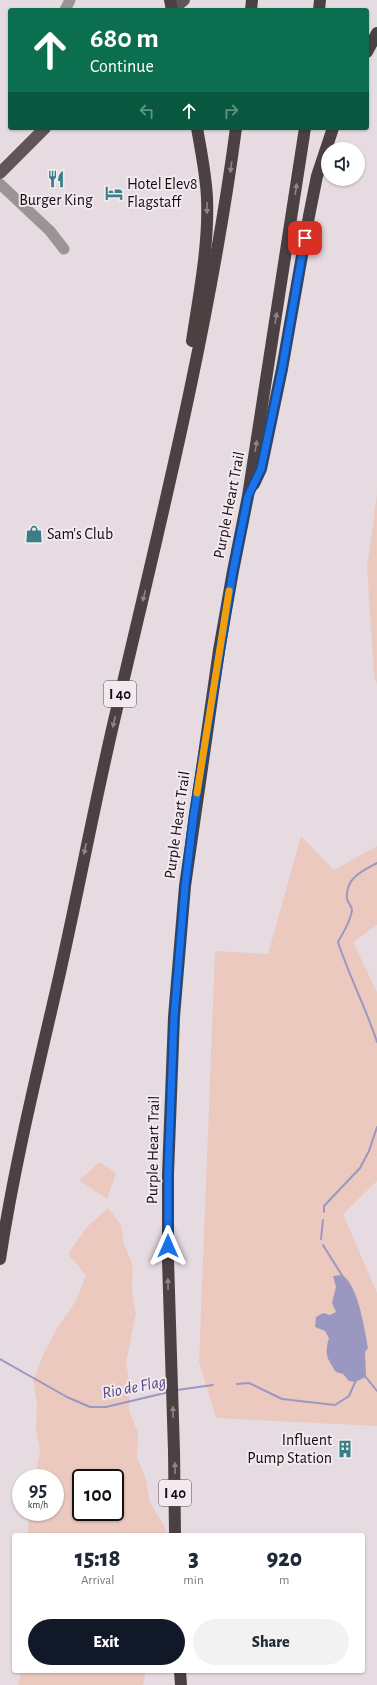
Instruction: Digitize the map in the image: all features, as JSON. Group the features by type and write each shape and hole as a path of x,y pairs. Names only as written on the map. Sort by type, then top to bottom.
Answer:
{"highway":[{"path":"369,48 377,33"},
{"path":"149,575 150,554 189,357 205,242 207,197 197,130"},
{"name":"I 40","path":"0,1259 7,1212 35,1076 58,984 116,711 192,387 223,218 236,130"},
{"name":"Purple Heart Trail","path":"175,1533 174,1451 169,1323 168,1174 171,1082 184,893 219,650 248,496 305,130"},
{"path":"248,496 261,469 282,369 317,176 331,130"},
{"path":"180,1673 181,1685"}],"main road":[{"path":"174,8 184,0"},
{"path":"0,173 43,130"}],"street":[{"path":"0,184 50,231 64,249"}],"shaded area":[{"path":"377,494 377,684 374,678 367,567"},
{"path":"301,836 334,870 377,846 377,925 353,942 377,992 377,1181 343,1214 377,1293 377,1426 216,1418 199,1362 215,951 268,954"},
{"path":"100,1162 116,1173 107,1199 79,1180"},
{"path":"108,1208 121,1225 124,1244 133,1266 132,1290 136,1313 126,1363 130,1386 129,1410 138,1433 137,1457 146,1479 150,1502 168,1533 27,1533 29,1521 64,1521 64,1469 37,1469 40,1451 36,1428 37,1404 33,1381 43,1355 57,1328 76,1301 86,1275 68,1254 87,1227"},
{"path":"21,1673 146,1673 143,1685 18,1685"}],"water":[{"path":"342,1275 348,1280 360,1308 368,1348 365,1352 366,1377 355,1382 349,1381 343,1374 336,1372 327,1356 329,1338 325,1331 315,1327 316,1317 323,1313 330,1315 336,1312 332,1303 336,1287 333,1276"}],"waterway":[{"name":"Rio de Flag","path":"377,863 360,872 352,880 349,886 347,899 352,910 350,918 338,942 377,1042"},
{"name":"Rio de Flag","path":"324,1212 324,1206 360,1168 369,1151 377,1127"},
{"name":"Rio de Flag","path":"321,1239 323,1220"},
{"name":"Rio de Flag","path":"323,1245 343,1277"},
{"name":"Rio de Flag","path":"0,1359 67,1397 90,1407 106,1407 169,1392"},
{"path":"365,1376 377,1391"},
{"name":"Rio de Flag","path":"237,1384 249,1383 282,1399 335,1405 349,1396 356,1380"},
{"name":"Rio de Flag","path":"177,1390 213,1385"}],"slow traffic":[{"path":"197,793 229,591"}],"place":[{"name":"Burger King","path":"56,179"},
{"name":"Hotel Elev8 Flagstaff","path":"114,193"},
{"name":"Sam's Club","path":"34,534"},
{"name":"Influent Pump Station","path":"345,1449"}],"route":[{"path":"168,1246 168,1174 174,1017 180,936 194,813 219,650 233,571 248,496 261,469 282,369 305,238"}]}
